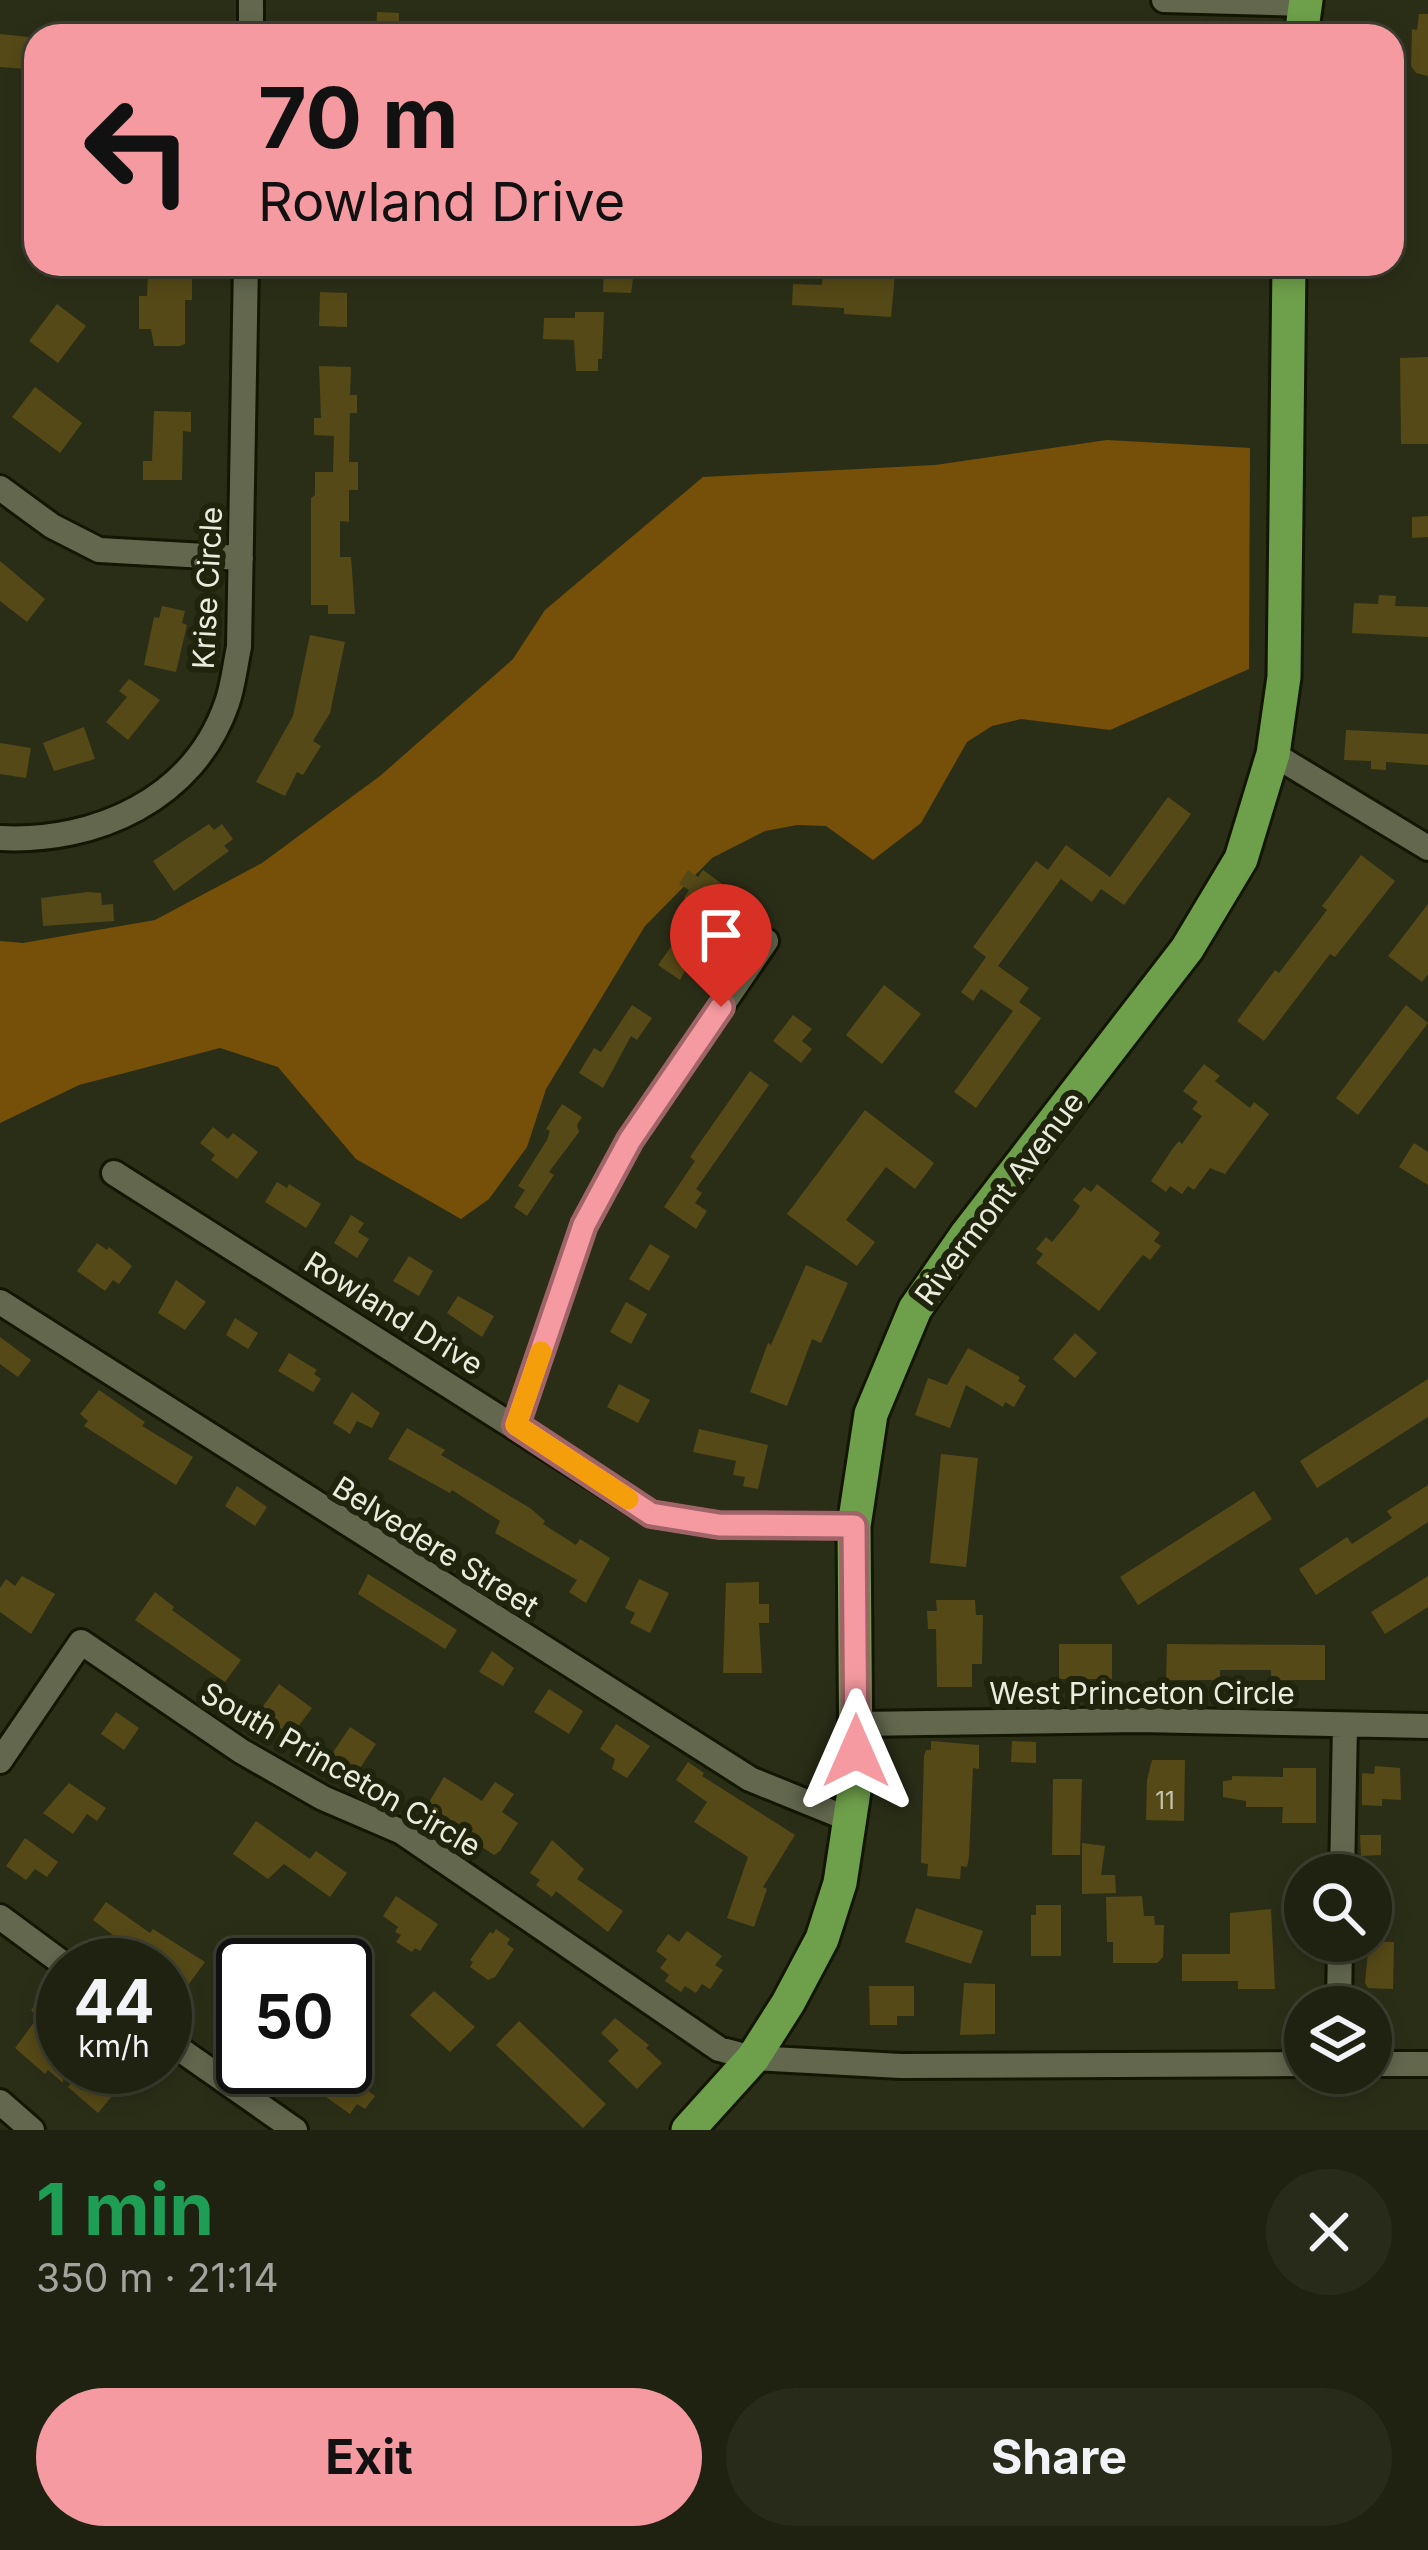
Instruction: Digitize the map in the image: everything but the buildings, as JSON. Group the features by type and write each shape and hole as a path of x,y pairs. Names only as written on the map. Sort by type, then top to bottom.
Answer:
{"main road":[{"name":"Rivermont Avenue","path":"688,2130 753,2058 823,1939 840,1882 851,1820 856,1724 854,1526 871,1414 915,1310 967,1234 1187,949 1241,859 1273,754 1284,677 1289,276"}],"street":[{"path":"1164,0 1304,13"},
{"name":"Krise Circle","path":"0,838 59,836 115,821 151,802 201,753 227,704 239,647 247,276"},
{"path":"0,488 52,526 99,550 241,558"},
{"path":"1273,754 1428,848"},
{"path":"516,1425 584,1225 630,1140 766,940"},
{"name":"Rowland Drive","path":"114,1172 651,1514 719,1525 854,1526"},
{"name":"Belvedere Street","path":"0,1302 750,1780 851,1820"},
{"name":"South Princeton Circle","path":"0,1761 81,1642 242,1751 323,1798 402,1832 719,2049 753,2058 901,2066 1284,2064"},
{"name":"West Princeton Circle","path":"856,1724 1140,1720 1428,1726"},
{"path":"1342,1854 1345,1725"},
{"path":"0,1918 36,1944"},
{"path":"192,2057 295,2130"},
{"path":"1392,2064 1428,2064"},
{"path":"0,2102 32,2130"}],"shaded area":[{"path":"1107,440 1250,448 1249,669 1110,730 1021,719 992,726 967,742 921,823 873,860 826,826 797,825 765,831 712,858 645,926 546,1089 527,1147 489,1199 461,1219 356,1159 278,1067 220,1048 79,1085 0,1123 0,941 23,943 155,920 262,863 380,776 513,659 545,610 703,477 935,465"}],"slow traffic":[{"path":"541,1352 516,1425 628,1499"}],"route":[{"path":"721,1007 630,1140 584,1225 516,1425 651,1514 719,1525 854,1526 856,1751"}]}
